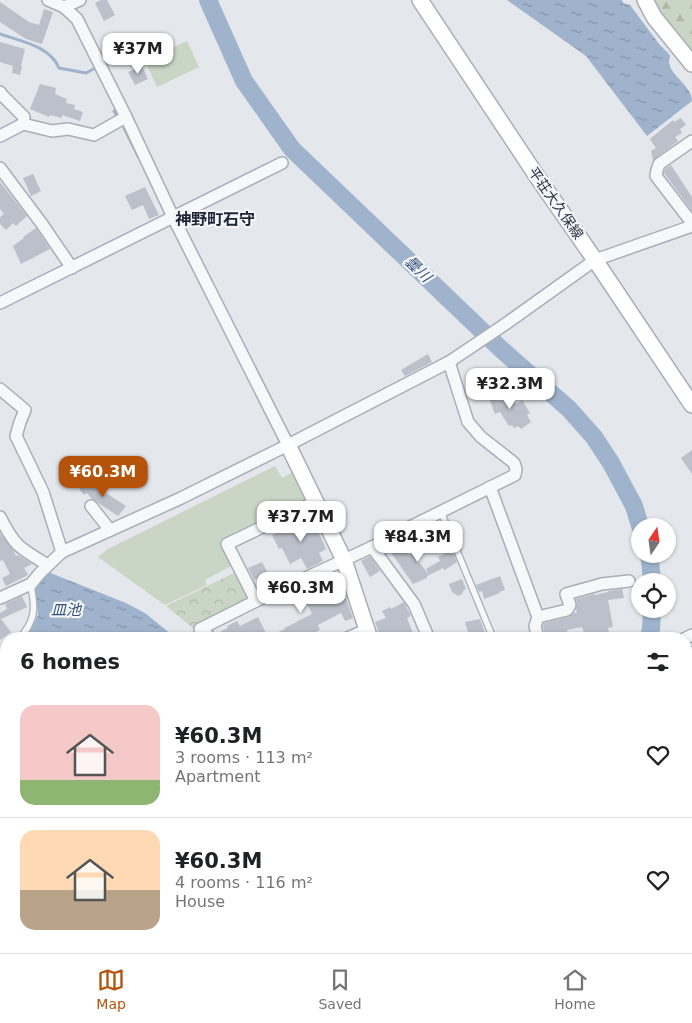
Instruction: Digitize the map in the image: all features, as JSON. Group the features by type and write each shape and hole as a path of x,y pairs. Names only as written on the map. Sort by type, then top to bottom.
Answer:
{"main road":[{"name":"平荘大久保線","path":"420,0 692,405"},
{"path":"645,0 654,17 692,64"},
{"path":"288,445 344,560 367,632"}],"street":[{"path":"48,0 64,7 77,19 173,217 288,445"},
{"path":"64,7 80,0"},
{"path":"0,92 24,117 23,124"},
{"path":"0,136 23,124 52,131 68,129 94,135 126,117"},
{"path":"1,595 31,584 62,552 179,499 449,362 595,260 692,225 656,176 659,164 692,141"},
{"path":"0,304 282,163"},
{"path":"0,168 72,268"},
{"path":"204,632 200,628 372,547 515,475 514,464 481,438 468,422 449,362"},
{"path":"0,389 25,410 16,436 43,492 62,552"},
{"path":"490,488 538,617 535,626 536,632"},
{"path":"256,601 227,544 315,502"},
{"path":"91,506 110,530"},
{"path":"0,517 18,545 48,566"},
{"path":"372,547 414,604 426,632"},
{"path":"538,617 567,610 570,605 566,594 602,584 629,582"}],"lane":[{"path":"441,512 491,632"},
{"path":"25,632 35,610 31,584"}],"green space":[{"path":"651,0 692,0 692,53 669,27"},
{"path":"187,41 199,67 157,87 145,61"},
{"path":"275,466 282,478 293,472 305,496 303,501 221,541 233,565 205,580 207,585 165,605 98,557 108,549"},
{"path":"236,572 249,595 248,601 193,628 166,606"}],"water":[{"path":"507,0 622,0 623,3 630,5 659,44 670,55 669,63 671,68 689,91 692,101 647,136 586,56"},
{"name":"皿池","path":"48,572 126,603 145,613 168,632 30,632 38,615 35,587"}],"building":[{"path":"107,0 115,15 104,21 95,3"},
{"path":"0,2 29,22 39,25 44,9 53,12 42,44 26,39 0,22"},
{"path":"0,42 25,49 20,75 12,73 13,66 0,62"},
{"path":"142,66 148,79 135,85 128,72"},
{"path":"40,84 56,88 55,94 67,99 66,103 75,105 74,109 83,112 80,121 62,115 62,118 50,115 49,117 30,109"},
{"path":"681,118 686,125 680,129 682,133 675,137 678,141 653,160 651,151 656,148 650,139 673,120 674,122"},
{"path":"671,165 692,197 692,211 664,173 665,169"},
{"path":"33,174 41,191 31,196 23,178"},
{"path":"0,182 27,216 16,226 13,223 6,230 0,224 0,217 4,214 0,209"},
{"path":"145,187 159,215 149,219 143,205 132,210 125,196"},
{"path":"36,228 50,249 21,264 13,246"},
{"path":"428,354 432,362 405,376 401,370"},
{"path":"495,389 499,400 510,394 516,404 522,400 530,413 527,415 531,422 521,429 518,426 514,428 512,425 509,426 500,412 495,414 487,393"},
{"path":"692,450 692,474 681,458"},
{"path":"88,480 105,495 106,493 126,506 118,516 92,499 87,493 84,495 79,489"},
{"path":"307,514 315,532 318,531 326,549 319,553 323,561 307,569 301,558 290,564 282,548 279,549 272,535 293,526 291,522"},
{"path":"0,533 16,556 18,555 32,564 24,568 28,575 6,586 2,578 10,574 3,560 0,561"},
{"path":"402,540 409,555 412,553 429,575 427,578 413,584 392,554 390,552 386,554 383,550"},
{"path":"452,550 457,562 444,570 443,568 429,575 426,569 440,561 438,557"},
{"path":"370,556 380,571 370,577 361,561"},
{"path":"262,562 268,573 254,580 248,568"},
{"path":"337,573 353,618 345,621 341,613 318,625 320,630 316,632 279,632 312,614 304,597 314,593 310,584"},
{"path":"500,576 505,590 484,599 482,591 479,592 476,585"},
{"path":"462,579 466,589 458,596 452,592 449,584"},
{"path":"622,589 624,598 608,600 613,627 608,628 609,632 584,632 582,627 567,630 567,632 544,632 544,623 569,617 577,612 576,599"},
{"path":"22,596 27,607 1,619 11,632 0,632 0,613 7,609 5,604"},
{"path":"404,602 411,616 407,618 412,632 379,632 375,622 386,618 382,611 390,607 391,609"},
{"path":"258,617 266,632 221,631 237,621 240,626"},
{"path":"480,619 485,632 468,632 465,622"}],"waterway":[{"name":"曇川","path":"208,0 244,81 292,149 502,350 569,409 594,437 611,463 634,506 638,518"},
{"path":"0,34 42,49 49,54 59,68 86,73 97,67"},
{"path":"114,111 118,118"},
{"path":"124,128 138,156"},
{"name":"曇川","path":"650,563 651,573"},
{"name":"曇川","path":"650,632 652,618"}],"district":[{"name":"神野町石守","path":"215,219"}]}
